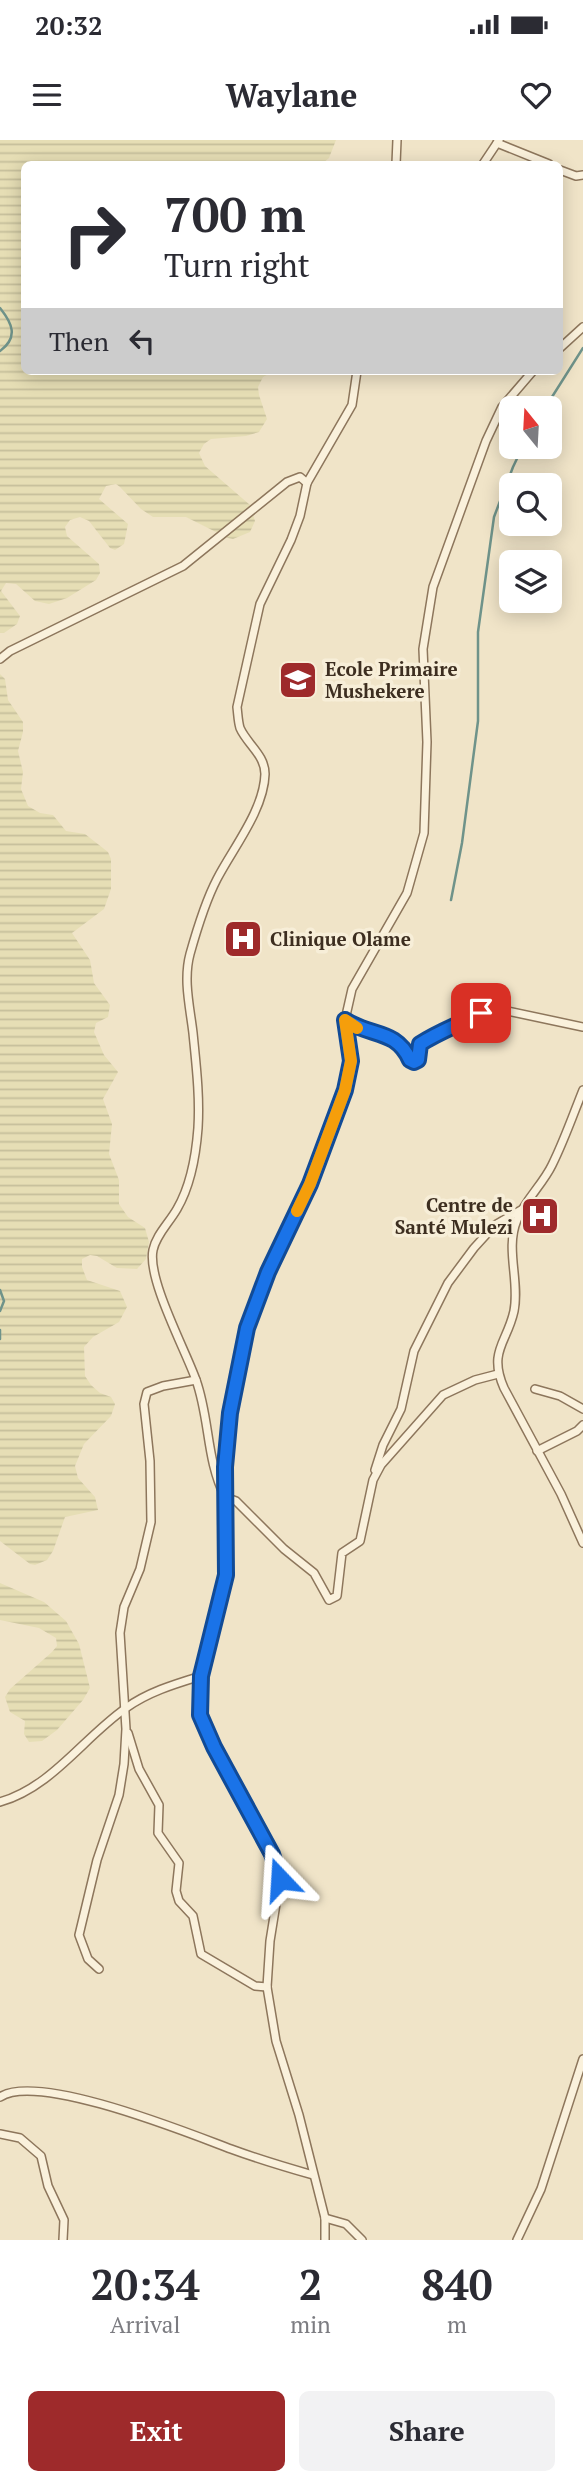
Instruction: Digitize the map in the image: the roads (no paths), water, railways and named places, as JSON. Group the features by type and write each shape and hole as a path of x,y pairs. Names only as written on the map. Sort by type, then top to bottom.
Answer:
{"street":[{"path":"396,161 397,140"},
{"path":"484,161 498,141 542,161"},
{"path":"563,171 576,176 583,175"},
{"path":"563,345 583,327"},
{"path":"357,375 355,392 346,418 307,483 300,516 291,540 260,604 248,653 237,707 238,720 245,736 261,757 265,776 261,795 216,881 190,955 187,980 198,1081 196,1147 188,1185 177,1209 156,1240 152,1252 156,1279 196,1380 207,1416 214,1476 225,1497 236,1501 284,1549 314,1573 329,1600 337,1596 342,1553 360,1541 373,1480 383,1445 401,1409 414,1351 448,1283 474,1248 495,1225 524,1208"},
{"path":"325,2240 325,2218 299,2115 276,2041 267,1987 270,1941 280,1879 272,1854 214,1747 200,1715 201,1676 226,1575 225,1467 230,1413 247,1328 268,1272 310,1184 345,1090 351,1061 345,1020 352,989 407,893 424,833 427,741 423,649 433,587 486,441 502,407 530,375"},
{"path":"0,659 10,651 183,566 287,482 300,477 307,483"},
{"path":"345,1020 359,1029 376,1032 399,1043 414,1062 418,1060 420,1044 429,1038 481,1013 498,1009 583,1027"},
{"path":"583,1090 552,1165 517,1220 513,1236 514,1312 500,1347 498,1374 561,1494 583,1543"},
{"path":"373,1480 382,1465 443,1395 475,1380 498,1374"},
{"path":"196,1380 147,1392 144,1404 150,1461 151,1522 140,1569 124,1607 120,1633 124,1709 139,1769 159,1805 158,1833 179,1863 176,1891 179,1901 193,1916 201,1954 255,1986 267,1987"},
{"path":"535,1389 560,1396 583,1409"},
{"path":"537,1451 577,1431 583,1425"},
{"path":"0,1802 14,1798 44,1780 137,1700 201,1676"},
{"path":"99,1969 88,1959 79,1936 95,1869 119,1795 127,1729"},
{"path":"517,2240 541,2189 583,2059"},
{"path":"0,2097 23,2090 75,2097 313,2175"},
{"path":"0,2134 20,2138 41,2156 48,2186 64,2220 63,2240"},
{"path":"325,2218 346,2224 362,2240"}],"waterway":[{"path":"0,308 12,330 10,340 0,351"},
{"path":"553,396 583,348"},
{"path":"451,900 462,843 478,721 478,632 494,517 517,459"},
{"path":"0,1290 4,1301 0,1311"},
{"path":"0,1330 0,1339"}],"place":[{"name":"Ecole Primaire Mushekere","path":"298,680"},
{"name":"Clinique Olame","path":"243,939"},
{"name":"Centre de Santé Mulezi","path":"540,1216"}]}
